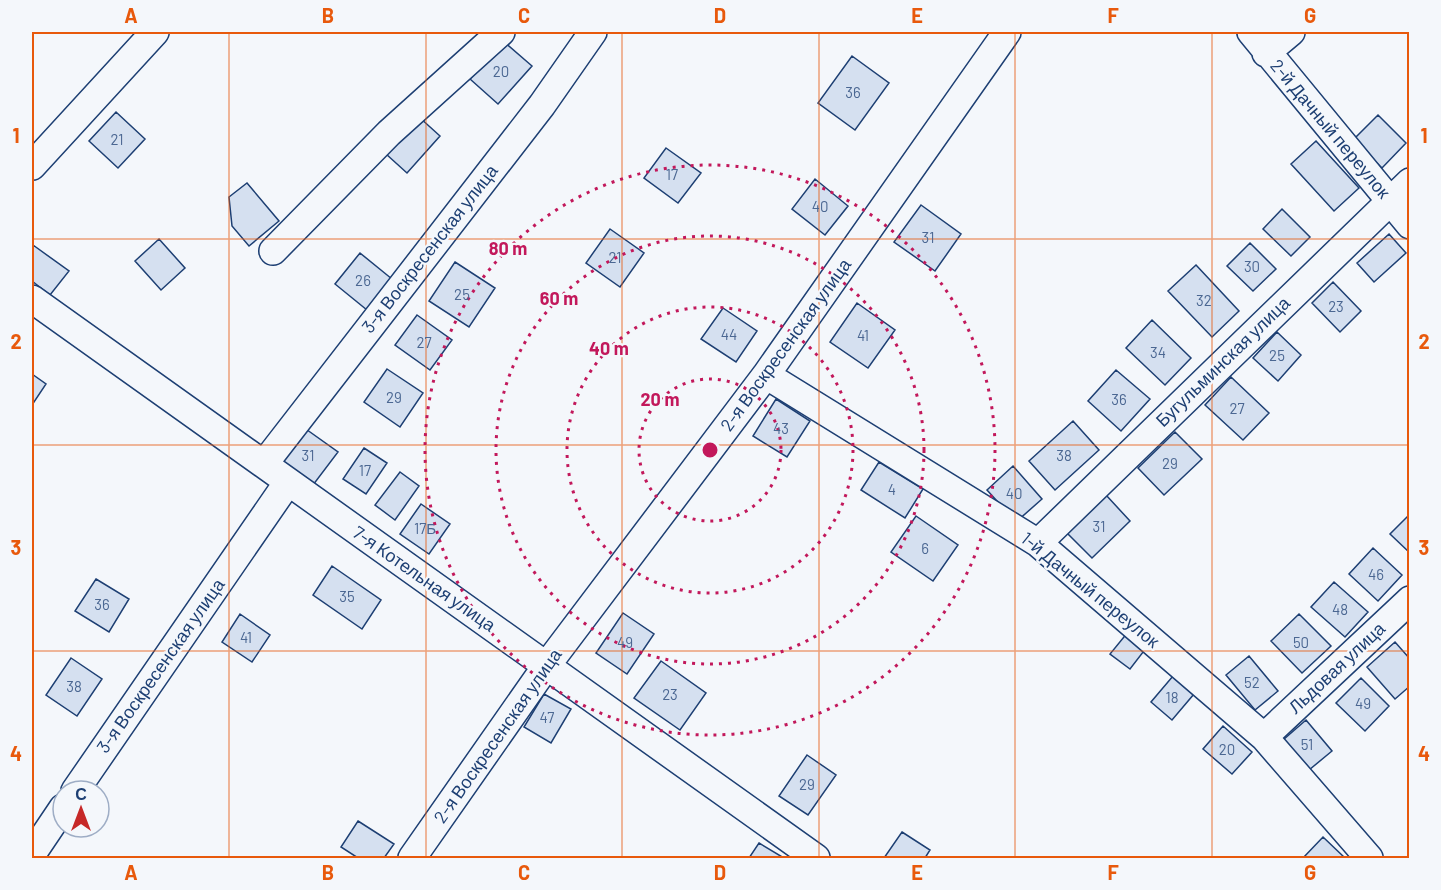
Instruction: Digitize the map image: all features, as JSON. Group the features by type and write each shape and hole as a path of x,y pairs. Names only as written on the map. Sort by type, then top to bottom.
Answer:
{"street":[{"path":"32,166 155,32"},
{"path":"273,251 388,134 501,32"},
{"name":"3-я Воскресенская улица","path":"264,464 542,105 593,32"},
{"name":"2-я Воскресенская улица","path":"412,858 547,665 766,375 1007,32"},
{"name":"2-й Дачный переулок","path":"1251,32 1410,225"},
{"path":"1266,53 1291,32"},
{"name":"Бугульминская улица","path":"1038,543 1410,182"},
{"name":"7-я Котельная улица","path":"32,299 816,858"},
{"name":"1-й Дачный переулок","path":"766,375 1038,543 1264,737 1369,858"},
{"name":"3-я Воскресенская улица","path":"83,779 288,482"},
{"name":"Льдовая улица","path":"1264,737 1410,600"},
{"path":"32,854 51,826"}],"building":[{"path":"503,41 532,66 498,104 470,79"},
{"path":"852,56 889,83 855,130 818,103"},
{"path":"116,112 145,139 118,168 89,141"},
{"path":"1378,115 1406,143 1382,168 1353,140"},
{"path":"419,117 440,136 407,173 386,154"},
{"path":"1316,141 1359,188 1334,211 1291,164"},
{"path":"666,148 701,173 678,203 644,178"},
{"path":"815,179 848,206 825,235 792,209"},
{"path":"247,183 279,221 249,246 232,226 229,197"},
{"path":"921,205 961,234 935,271 894,242"},
{"path":"1282,209 1310,237 1291,256 1263,229"},
{"path":"610,229 644,253 620,287 586,263"},
{"path":"1389,234 1406,253 1374,282 1357,263"},
{"path":"159,239 185,268 161,290 135,261"},
{"path":"1250,243 1276,269 1253,291 1227,266"},
{"path":"33,245 69,271 50,295 32,281"},
{"path":"360,253 392,279 367,310 335,284"},
{"path":"455,262 495,288 469,327 429,301"},
{"path":"1196,265 1239,311 1212,337 1168,291"},
{"path":"1333,282 1361,311 1340,332 1312,303"},
{"path":"857,303 895,330 868,368 830,342"},
{"path":"723,308 757,331 736,362 701,339"},
{"path":"417,315 452,340 430,370 395,345"},
{"path":"1152,320 1191,358 1165,385 1126,348"},
{"path":"1277,332 1301,355 1278,381 1253,358"},
{"path":"387,369 423,393 400,427 364,402"},
{"path":"1116,370 1150,399 1121,431 1088,401"},
{"path":"32,374 46,384 32,405"},
{"path":"1231,377 1269,413 1243,440 1205,405"},
{"path":"776,399 810,421 787,457 753,436"},
{"path":"1073,421 1099,450 1055,490 1029,461"},
{"path":"303,427 338,452 313,485 278,461"},
{"path":"1175,432 1202,459 1164,495 1138,468"},
{"path":"364,448 387,463 366,494 343,479"},
{"path":"879,462 923,489 905,518 861,490"},
{"path":"1013,466 1042,499 1016,522 987,490"},
{"path":"400,472 419,486 395,520 375,505"},
{"path":"1106,495 1130,521 1092,558 1067,533"},
{"path":"421,504 450,524 429,554 400,534"},
{"path":"1410,514 1410,553 1390,534"},
{"path":"916,516 958,545 933,581 891,552"},
{"path":"1373,548 1402,575 1378,601 1349,574"},
{"path":"332,566 381,600 362,629 313,595"},
{"path":"96,579 129,599 109,632 75,611"},
{"path":"1334,582 1368,612 1345,637 1311,607"},
{"path":"623,613 654,634 627,674 596,653"},
{"path":"240,614 270,635 252,662 222,642"},
{"path":"1299,614 1331,646 1302,673 1271,641"},
{"path":"1128,632 1147,647 1130,669 1110,654"},
{"path":"1395,642 1410,659 1410,686 1395,699 1367,667"},
{"path":"1249,656 1278,691 1255,710 1226,675"},
{"path":"71,658 102,679 77,716 46,695"},
{"path":"661,661 706,693 680,730 634,698"},
{"path":"1173,676 1194,694 1172,720 1151,702"},
{"path":"1361,678 1389,706 1365,731 1336,703"},
{"path":"544,694 571,709 551,743 524,727"},
{"path":"1306,720 1332,751 1309,770 1283,740"},
{"path":"1223,726 1252,752 1232,774 1203,749"},
{"path":"807,755 836,775 808,815 779,796"},
{"path":"358,821 394,844 384,858 358,858 341,847"},
{"path":"902,832 930,850 925,858 884,858"},
{"path":"1323,837 1345,858 1303,858"},
{"path":"759,843 784,858 749,858"}]}
